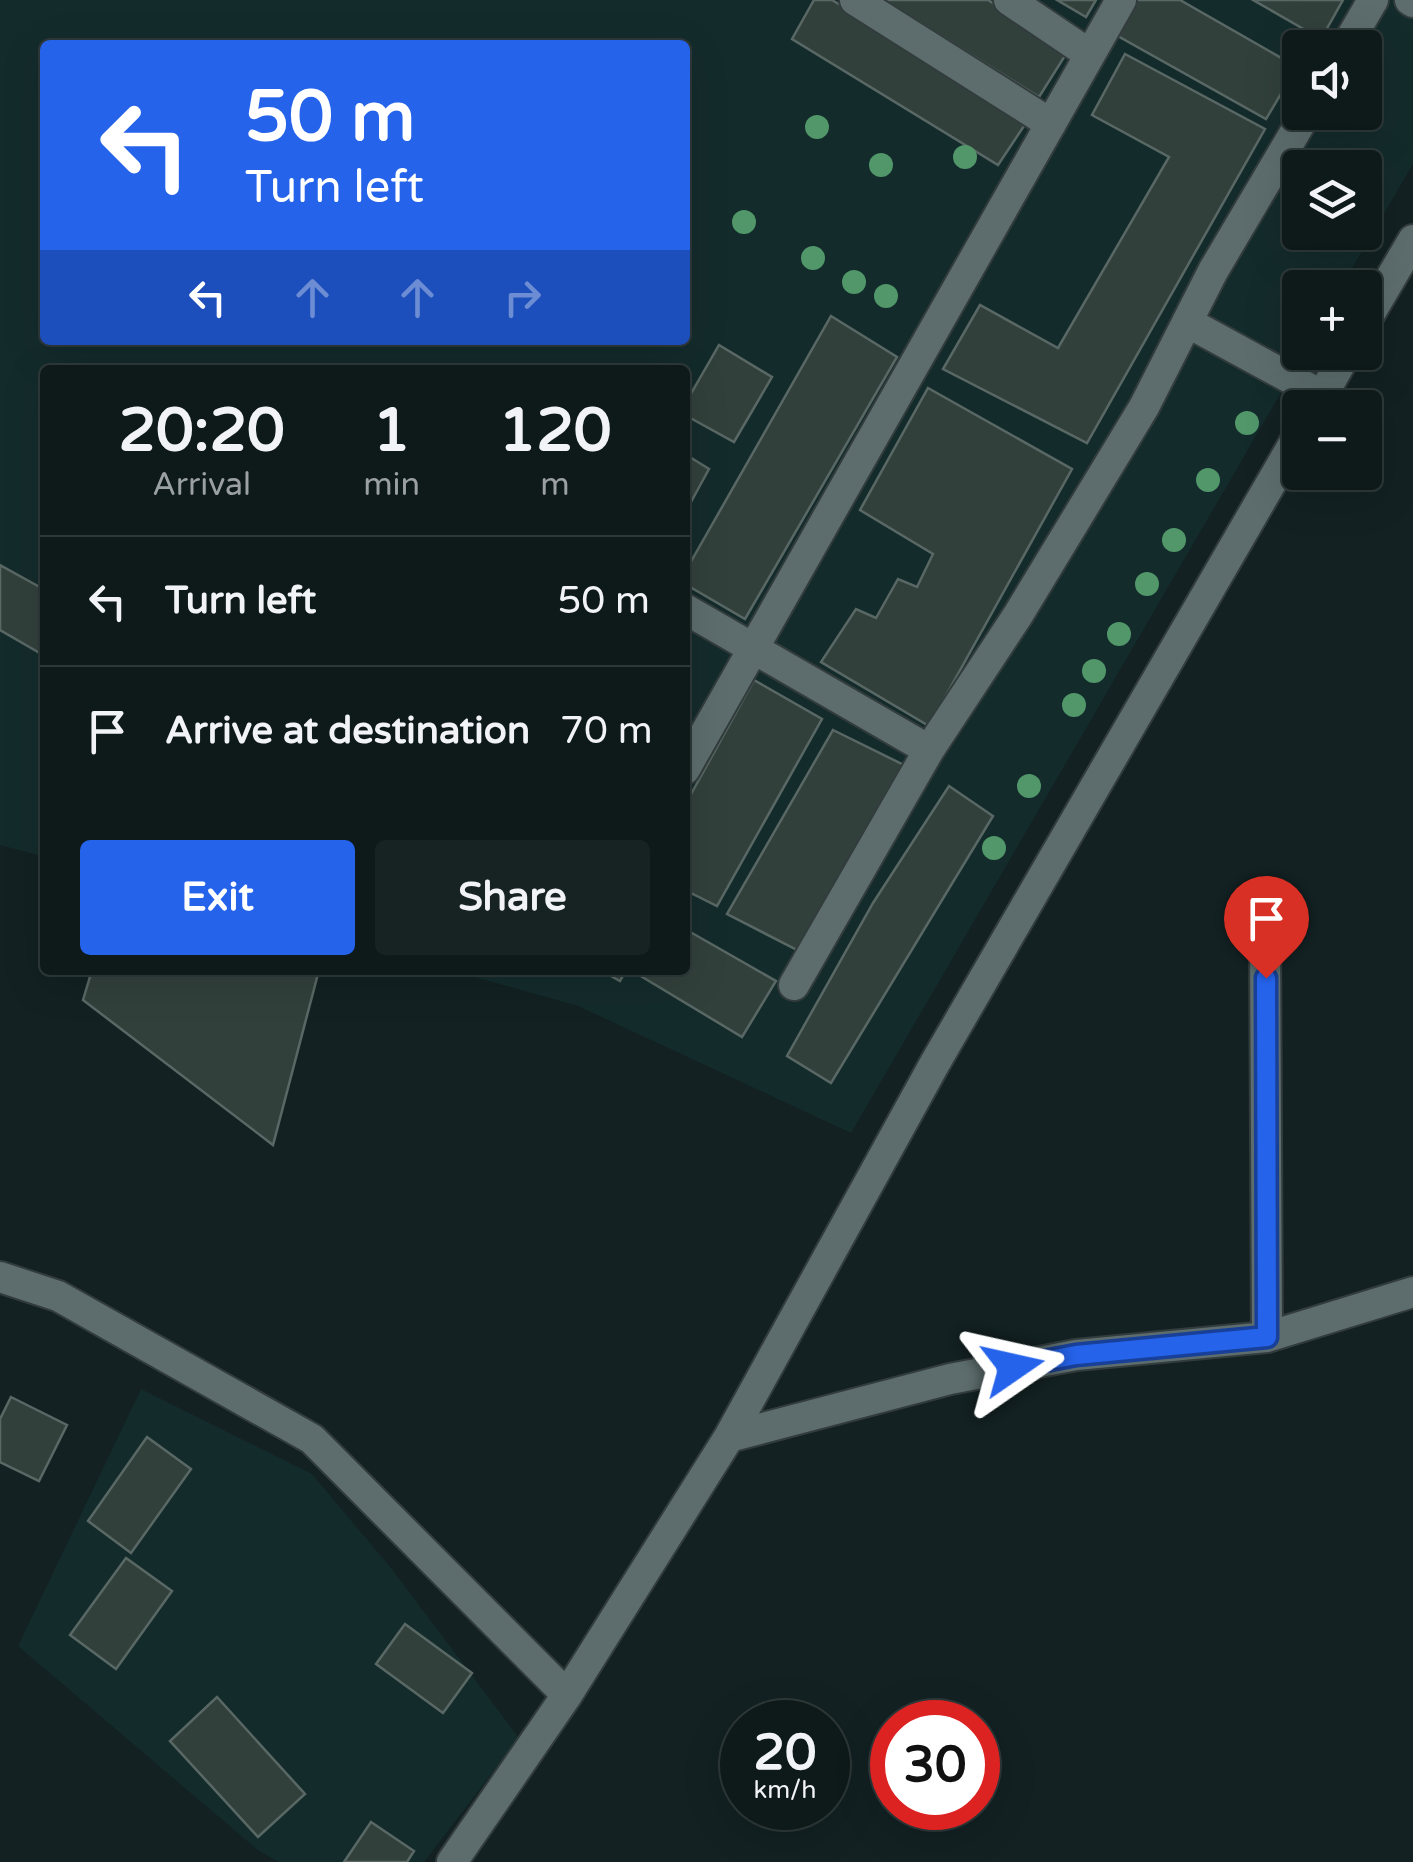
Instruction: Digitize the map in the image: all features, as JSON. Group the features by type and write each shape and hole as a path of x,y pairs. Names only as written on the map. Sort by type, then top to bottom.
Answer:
{"street":[{"path":"856,0 1051,124"},
{"path":"1009,0 1089,54"},
{"path":"690,760 1122,0"},
{"path":"1356,30 1373,0"},
{"path":"794,985 929,750 1124,439 1296,130"},
{"path":"1382,293 1413,240"},
{"path":"1187,322 1300,390"},
{"path":"452,1862 567,1695 730,1437 935,1063 1282,464"},
{"path":"690,613 929,750"},
{"path":"1265,938 1267,1337"},
{"path":"0,1277 58,1296 312,1440 567,1695"},
{"path":"730,1437 950,1379 1076,1355 1267,1337 1413,1292"}],"shaded area":[{"path":"0,0 1413,0 1413,164 1382,217 1382,150 1282,150 1282,250 1363,250 1351,270 1282,270 1282,370 1294,370 851,1133 578,1006 468,975 690,975 690,365 40,365 40,856 0,845"},
{"path":"141,1389 312,1474 391,1568 519,1738 424,1862 279,1862 259,1851 18,1646"}],"building":[{"path":"814,0 832,0 1028,120 998,165 792,39"},
{"path":"883,0 988,0 1068,51 1039,97"},
{"path":"1057,0 1096,0 1086,17"},
{"path":"1135,0 1180,0 1282,58 1282,92 1266,119 1116,35"},
{"path":"1253,0 1343,0 1326,30 1305,30"},
{"path":"1125,54 1265,129 1087,443 943,369 980,305 1058,348 1169,157 1092,115"},
{"path":"831,316 897,357 745,619 690,587 690,563"},
{"path":"719,345 772,377 734,442 690,418 690,395"},
{"path":"928,388 1072,469 929,726 821,662 856,609 876,618 898,579 917,587 933,554 860,510"},
{"path":"690,457 709,469 690,504"},
{"path":"0,565 40,587 40,653 0,630"},
{"path":"754,680 822,719 717,906 690,892 690,796"},
{"path":"833,730 906,766 801,952 727,914"},
{"path":"949,786 993,816 831,1083 787,1056 873,903"},
{"path":"690,932 776,981 742,1037 639,975 690,975"},
{"path":"90,975 318,975 273,1145 83,1000"},
{"path":"11,1397 67,1425 39,1481 0,1462 0,1419"},
{"path":"147,1437 191,1469 131,1553 88,1521"},
{"path":"126,1558 172,1591 116,1669 70,1635"},
{"path":"405,1624 472,1673 443,1713 376,1664"},
{"path":"217,1697 305,1794 258,1837 170,1741"},
{"path":"371,1822 414,1851 407,1862 344,1862"}],"route":[{"path":"1013,1367 1076,1355 1267,1337 1266,978"}]}
